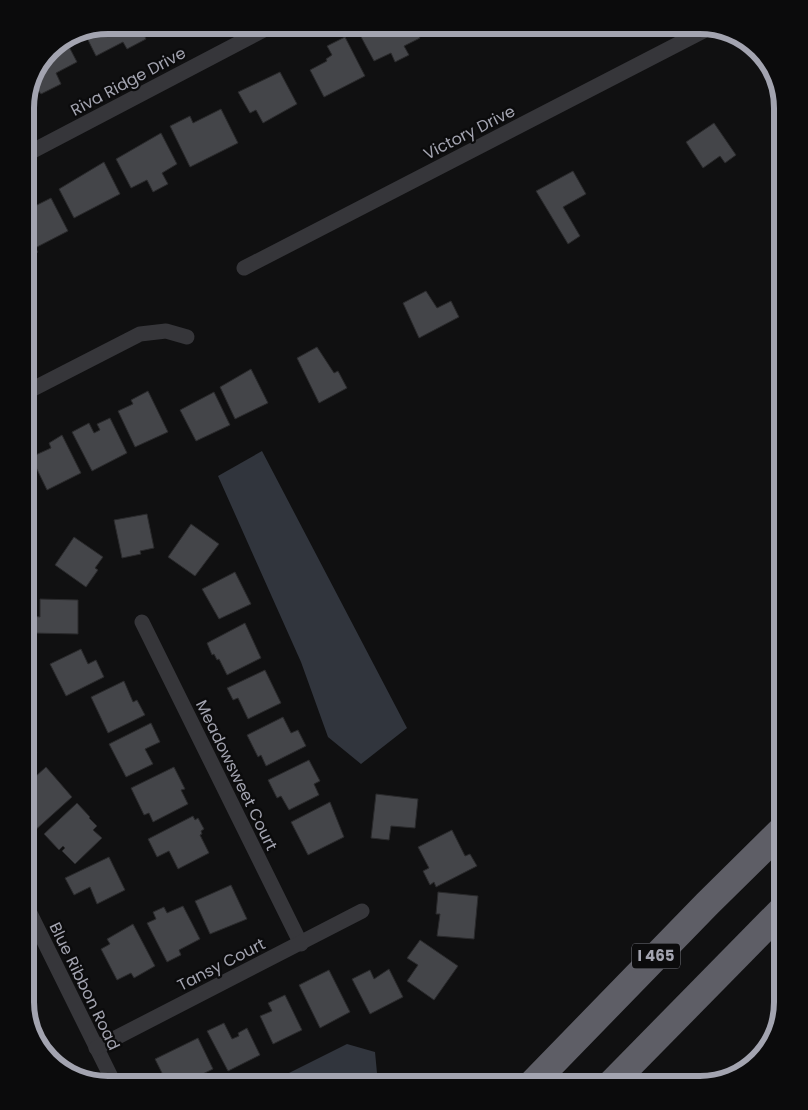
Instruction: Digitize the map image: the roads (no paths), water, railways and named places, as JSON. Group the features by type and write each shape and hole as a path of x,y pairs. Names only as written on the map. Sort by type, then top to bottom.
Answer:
{"highway":[{"name":"I 465","path":"540,1076 774,838"},
{"path":"619,1076 774,918"}],"street":[{"name":"Riva Ridge Drive","path":"34,150 256,34"},
{"name":"Victory Drive","path":"244,268 697,34"},
{"path":"34,388 140,334 166,331 187,337"},
{"name":"Meadowsweet Court","path":"142,622 301,944"},
{"name":"Tansy Court","path":"96,1048 362,911"},
{"name":"Blue Ribbon Road","path":"34,921 110,1076"}]}
